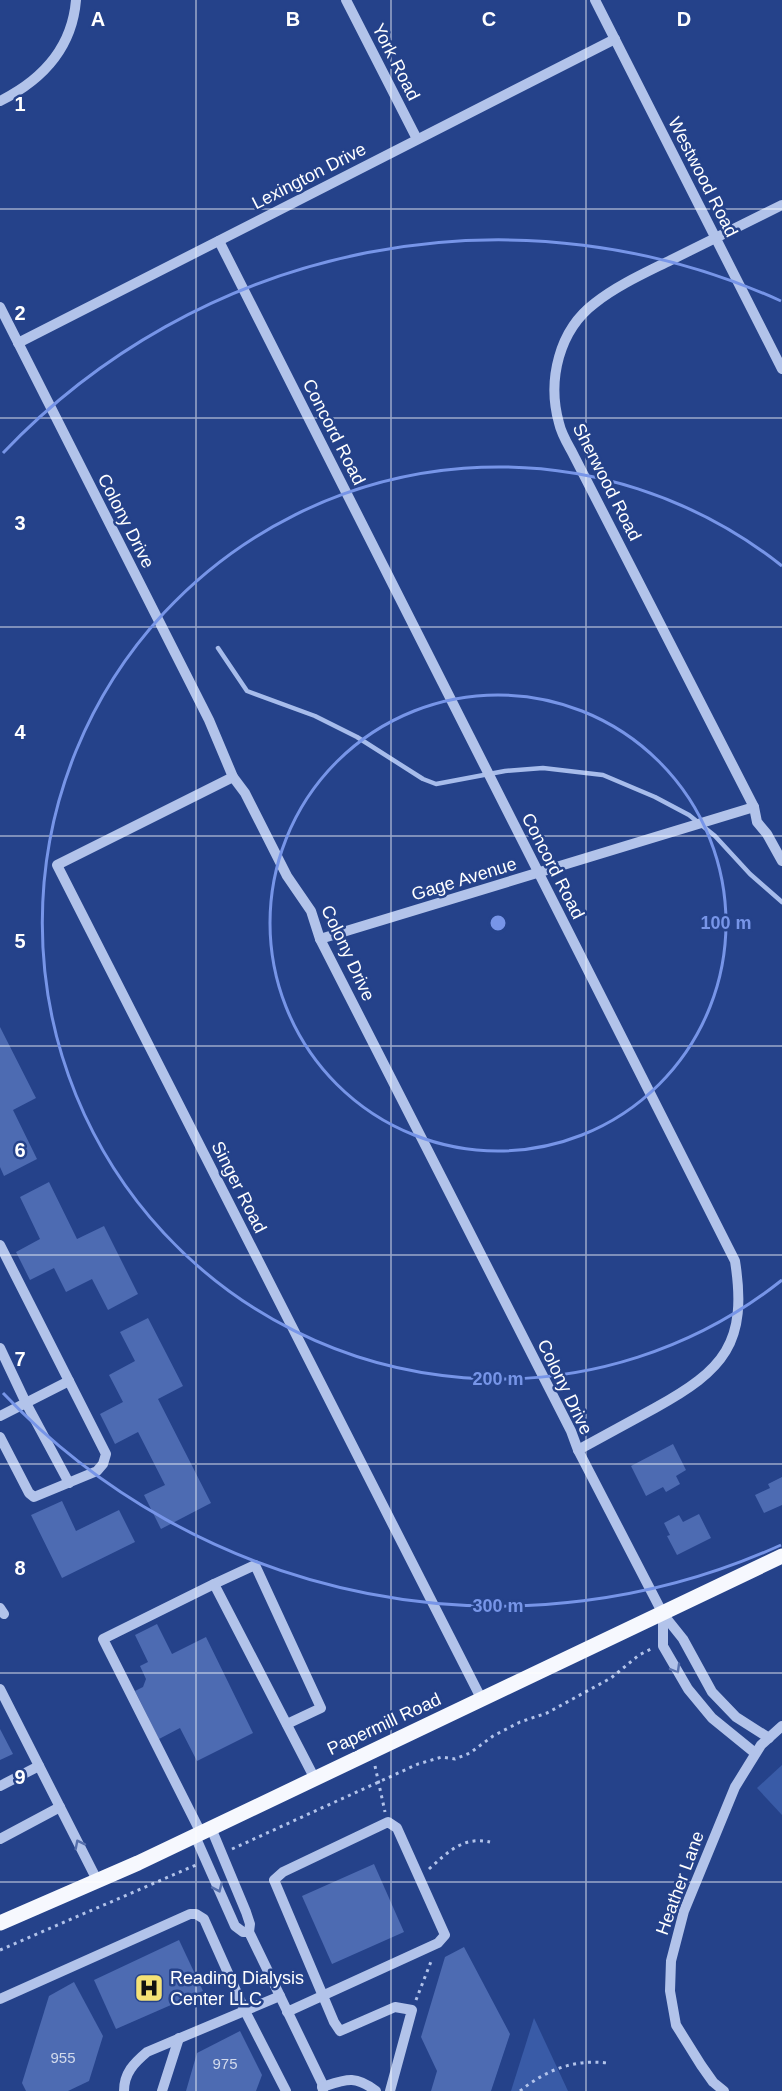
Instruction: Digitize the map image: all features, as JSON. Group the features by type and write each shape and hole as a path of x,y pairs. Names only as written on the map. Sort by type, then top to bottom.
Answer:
{"main road":[{"name":"Papermill Road","path":"0,1923 315,1779 782,1556"}],"street":[{"path":"0,101 31,83 52,63 71,29 76,0"},
{"name":"York Road","path":"346,0 417,139"},
{"name":"Westwood Road","path":"595,0 782,369"},
{"name":"Lexington Drive","path":"18,343 615,39"},
{"name":"Sherwood Road","path":"782,205 610,292 586,311 572,329 561,350 555,372 555,399 559,424 754,807 757,822 767,834 782,861"},
{"name":"Concord Road","path":"219,241 735,1261 739,1310 735,1329 722,1357 712,1371 688,1390 578,1450"},
{"name":"Colony Drive","path":"0,308 209,720 234,777 245,793 287,876 311,911 320,939 663,1614 683,1639 712,1692 736,1717 769,1738"},
{"name":"Singer Road","path":"234,777 57,865 482,1700"},
{"name":"Gage Avenue","path":"320,939 754,807"},
{"path":"0,1245 106,1454 103,1464 97,1471 34,1497 29,1493 0,1437"},
{"path":"0,1348 26,1403 69,1483"},
{"path":"0,1416 69,1381"},
{"path":"287,1724 321,1708 255,1565 103,1639 202,1832 246,1912 250,1924 249,1932 323,2089 343,2080 363,2081 376,2091"},
{"path":"214,1584 315,1779"},
{"name":"Colony Drive","path":"663,1614 663,1646"},
{"path":"663,1646 688,1689 712,1718 755,1754"},
{"path":"0,1689 97,1880"},
{"name":"Heather Lane","path":"724,2091 707,2074 676,2025 670,1991 671,1961 684,1911 735,1787 755,1754 782,1725"},
{"path":"0,1786 39,1766"},
{"path":"0,1839 60,1807"},
{"path":"287,2012 322,1995 438,1943 446,1935 397,1828 388,1822 283,1872 274,1881 322,1995 340,2031 395,2007 412,2010 390,2091"},
{"path":"202,1832 235,1926 243,1932 249,1932"},
{"path":"0,1999 190,1914 196,1914 204,1919 244,2011 286,2091"},
{"path":"124,2091 130,2066 147,2052 280,1996"},
{"path":"162,2091 179,2038"}],"path":[{"path":"418,1764 442,1757 455,1759 470,1753 493,1736 520,1722 547,1713 611,1678 650,1648 663,1646"},
{"path":"372,1752 388,1822"},
{"path":"419,1877 464,1842 477,1839 490,1842"},
{"path":"412,2010 438,1943"},
{"path":"520,2091 544,2074 569,2064 590,2061 608,2063"}],"shaded area":[{"path":"782,1765 782,1815 757,1788"},
{"path":"534,2018 568,2091 511,2091"}],"building":[{"path":"0,1027 36,1098 13,1110 37,1159 4,1176 0,1167"},
{"path":"49,1182 77,1239 104,1226 138,1294 108,1310 92,1279 66,1292 54,1268 30,1280 16,1252 40,1239 20,1197"},
{"path":"148,1318 183,1386 158,1399 211,1503 161,1529 144,1495 165,1485 138,1432 115,1444 100,1414 123,1402 109,1375 135,1361 120,1332"},
{"path":"673,1444 686,1470 676,1476 680,1484 666,1492 663,1487 646,1496 631,1466"},
{"path":"782,1477 782,1505 764,1513 755,1495 770,1488 768,1484"},
{"path":"62,1501 76,1531 119,1510 135,1542 62,1578 31,1515"},
{"path":"699,1514 711,1538 677,1555 667,1536 670,1535 664,1523 679,1515 683,1522"},
{"path":"157,1624 172,1654 206,1637 253,1733 197,1761 180,1728 159,1739 135,1691 143,1687 146,1679 140,1666 148,1662 135,1635"},
{"path":"0,1729 13,1754 0,1760"},
{"path":"374,1864 404,1932 332,1964 302,1896"},
{"path":"179,1940 203,1991 116,2029 94,1980"},
{"path":"464,1947 510,2034 491,2091 431,2091 437,2071 421,2037 445,1957"},
{"path":"74,1982 103,2036 89,2081 68,2091 26,2091 22,2083 49,1996"},
{"path":"240,2031 262,2075 256,2091 186,2091 197,2053"}],"waterway":[{"path":"218,648 247,691 315,716 357,737 423,779 436,784 505,771 543,768 603,775 655,797 689,815 715,836 750,874 782,902"}],"place":[{"name":"Reading Dialysis Center LLC","path":"149,1988"}]}
